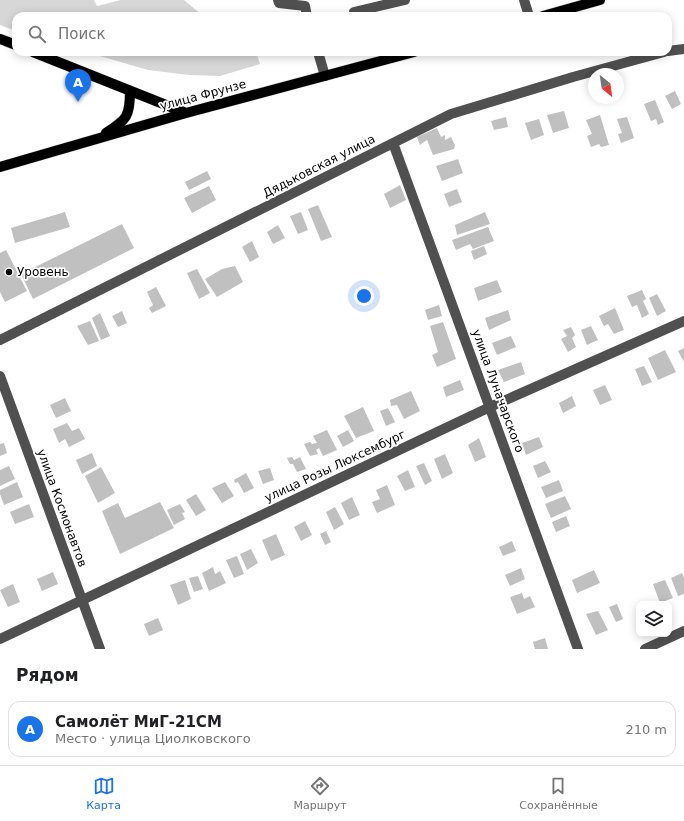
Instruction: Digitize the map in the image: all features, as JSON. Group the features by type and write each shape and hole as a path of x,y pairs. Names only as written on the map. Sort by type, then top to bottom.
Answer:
{"main road":[{"path":"557,12 600,0"},
{"path":"0,39 12,44"},
{"path":"43,56 186,113"},
{"name":"улица Фрунзе","path":"0,167 186,113 399,56"},
{"path":"97,139 118,125 127,116 130,107 130,91"}],"street":[{"path":"278,0 279,3 305,6 307,12"},
{"path":"354,12 405,0"},
{"path":"524,0 528,12"},
{"path":"672,50 684,49"},
{"path":"319,56 325,76"},
{"name":"Дядьковская улица","path":"0,340 450,114 649,56"},
{"name":"улица Луначарского","path":"393,143 578,649"},
{"name":"улица Розы Люксембург","path":"0,640 490,407 684,321"},
{"name":"улица Космонавтов","path":"0,376 100,649"},
{"path":"647,649 684,631"}],"shaded area":[{"path":"0,0 94,0 97,6 121,0 184,0 198,12 12,12 12,30 0,25"},
{"path":"100,56 257,56 260,64 220,76 189,75 148,70"}],"building":[{"path":"675,91 681,104 672,109 665,96"},
{"path":"655,100 664,122 658,125 656,119 651,121 644,104"},
{"path":"564,111 569,128 553,133 547,115"},
{"path":"600,115 609,145 601,147 599,144 591,147 587,136 592,134 586,120"},
{"path":"506,117 508,127 494,130 491,121"},
{"path":"627,117 634,138 621,143 618,134 622,133 617,119"},
{"path":"539,119 544,135 531,140 525,123"},
{"path":"437,128 441,137 445,135 445,140 451,137 455,145 454,149 433,155 427,140 420,145 417,137"},
{"path":"458,159 463,173 442,181 436,166"},
{"path":"207,171 211,179 189,190 185,182"},
{"path":"400,185 406,200 390,208 384,194"},
{"path":"209,186 216,200 192,213 184,198"},
{"path":"457,189 462,202 449,207 444,194"},
{"path":"318,205 332,237 321,241 308,209"},
{"path":"65,212 70,227 15,243 11,228"},
{"path":"301,212 308,230 298,234 290,216"},
{"path":"485,212 490,224 457,235 455,225"},
{"path":"122,224 134,248 33,299 21,274"},
{"path":"278,225 285,238 273,244 267,232"},
{"path":"488,227 494,241 473,249 470,244 456,250 452,240"},
{"path":"252,241 259,257 250,262 242,247"},
{"path":"484,246 487,254 474,260 471,251"},
{"name":"Уровень","path":"6,250 27,291 5,302 0,292 0,253"},
{"path":"235,266 243,282 217,297 205,279 222,269"},
{"path":"197,269 210,293 199,299 187,273"},
{"path":"497,280 502,292 478,301 474,288"},
{"path":"156,287 166,306 152,313 149,308 153,305 147,292"},
{"path":"642,290 646,299 643,301 649,314 642,318 637,305 632,307 627,296"},
{"path":"657,294 666,311 657,316 649,298"},
{"path":"439,305 442,316 428,320 425,310"},
{"path":"615,308 624,330 614,334 608,324 604,326 599,316"},
{"path":"508,310 511,320 489,330 485,318"},
{"path":"122,311 127,323 118,327 112,316"},
{"path":"100,313 110,336 101,340 92,318"},
{"path":"90,321 99,341 88,345 77,326"},
{"path":"443,322 456,359 437,367 432,355 438,352 430,326"},
{"path":"591,326 598,340 587,345 581,330"},
{"path":"571,327 575,335 572,338 576,347 568,352 561,339 567,336 563,330"},
{"path":"511,336 516,347 497,355 492,343"},
{"path":"684,348 684,362 678,351"},
{"path":"665,350 676,372 658,380 648,358"},
{"path":"521,362 525,374 504,382 498,370"},
{"path":"644,366 652,382 642,386 635,369"},
{"path":"460,380 464,390 446,397 443,387"},
{"path":"605,385 612,400 600,405 593,390"},
{"path":"411,391 420,411 404,419 397,405 391,406 390,400"},
{"path":"572,396 576,406 563,413 559,403"},
{"path":"65,398 71,411 56,418 50,405"},
{"path":"363,407 374,431 356,438 344,416"},
{"path":"388,408 395,422 386,426 380,411"},
{"path":"67,423 72,431 79,428 85,439 69,447 65,439 59,443 53,429"},
{"path":"327,430 337,450 323,456 319,448 316,450 318,454 310,456 304,444 310,442 312,444 317,443 313,436"},
{"path":"348,430 354,441 343,447 337,436"},
{"path":"539,437 543,447 526,455 522,443"},
{"path":"479,438 486,457 475,462 468,445"},
{"path":"4,443 7,453 0,456 0,444"},
{"path":"92,453 97,466 82,474 76,460"},
{"path":"445,454 453,473 442,479 434,459"},
{"path":"292,457 294,460 300,457 306,469 297,472 293,464 290,464 287,458"},
{"path":"545,461 551,472 538,478 533,466"},
{"path":"424,463 432,481 425,485 416,466"},
{"path":"9,466 15,479 0,486 0,470"},
{"path":"101,467 115,493 98,503 85,476"},
{"path":"270,468 274,480 263,484 258,471"},
{"path":"408,470 415,487 405,491 397,476"},
{"path":"246,473 254,488 244,493 238,482 235,483 234,480"},
{"path":"559,480 563,491 546,498 541,487"},
{"path":"17,482 23,497 4,505 0,490"},
{"path":"225,482 234,496 222,503 212,488"},
{"path":"387,485 395,505 377,513 372,502 380,499 376,490"},
{"path":"196,494 206,510 196,516 186,500"},
{"path":"565,496 571,509 551,518 545,504"},
{"path":"352,497 360,515 349,520 341,503"},
{"path":"160,502 174,528 120,554 102,511 118,503 125,518"},
{"path":"29,504 34,517 15,524 10,512"},
{"path":"180,504 185,512 182,513 185,519 174,525 167,510"},
{"path":"335,507 344,524 334,530 326,512"},
{"path":"566,516 570,526 556,532 552,522"},
{"path":"305,521 312,535 301,541 294,527"},
{"path":"326,531 331,542 325,545 320,534"},
{"path":"276,534 285,555 271,561 262,540"},
{"path":"512,541 516,551 503,556 499,547"},
{"path":"251,549 258,563 247,570 240,554"},
{"path":"237,556 244,574 234,578 226,560"},
{"path":"213,567 215,574 220,571 226,583 209,591 202,573"},
{"path":"521,568 525,579 510,586 505,575"},
{"path":"594,570 600,583 577,593 572,580"},
{"path":"53,572 58,584 42,591 37,579"},
{"path":"682,573 684,578 684,594 678,596 671,578"},
{"path":"198,576 203,589 194,592 189,578"},
{"path":"185,580 191,599 178,605 170,585"},
{"path":"665,580 673,598 665,601 659,601 653,584"},
{"path":"13,584 20,602 8,607 0,590"},
{"path":"522,593 524,599 530,596 535,607 517,614 510,597"},
{"path":"617,604 623,619 616,622 609,607"},
{"path":"598,611 608,630 596,635 586,614"},
{"path":"158,618 163,630 149,636 144,624"},
{"path":"545,638 548,649 535,649 533,642"}],"place":[{"name":"Самолёт МиГ-21СМ","path":"78,102"},
{"name":"Уровень","path":"9,272"}]}
